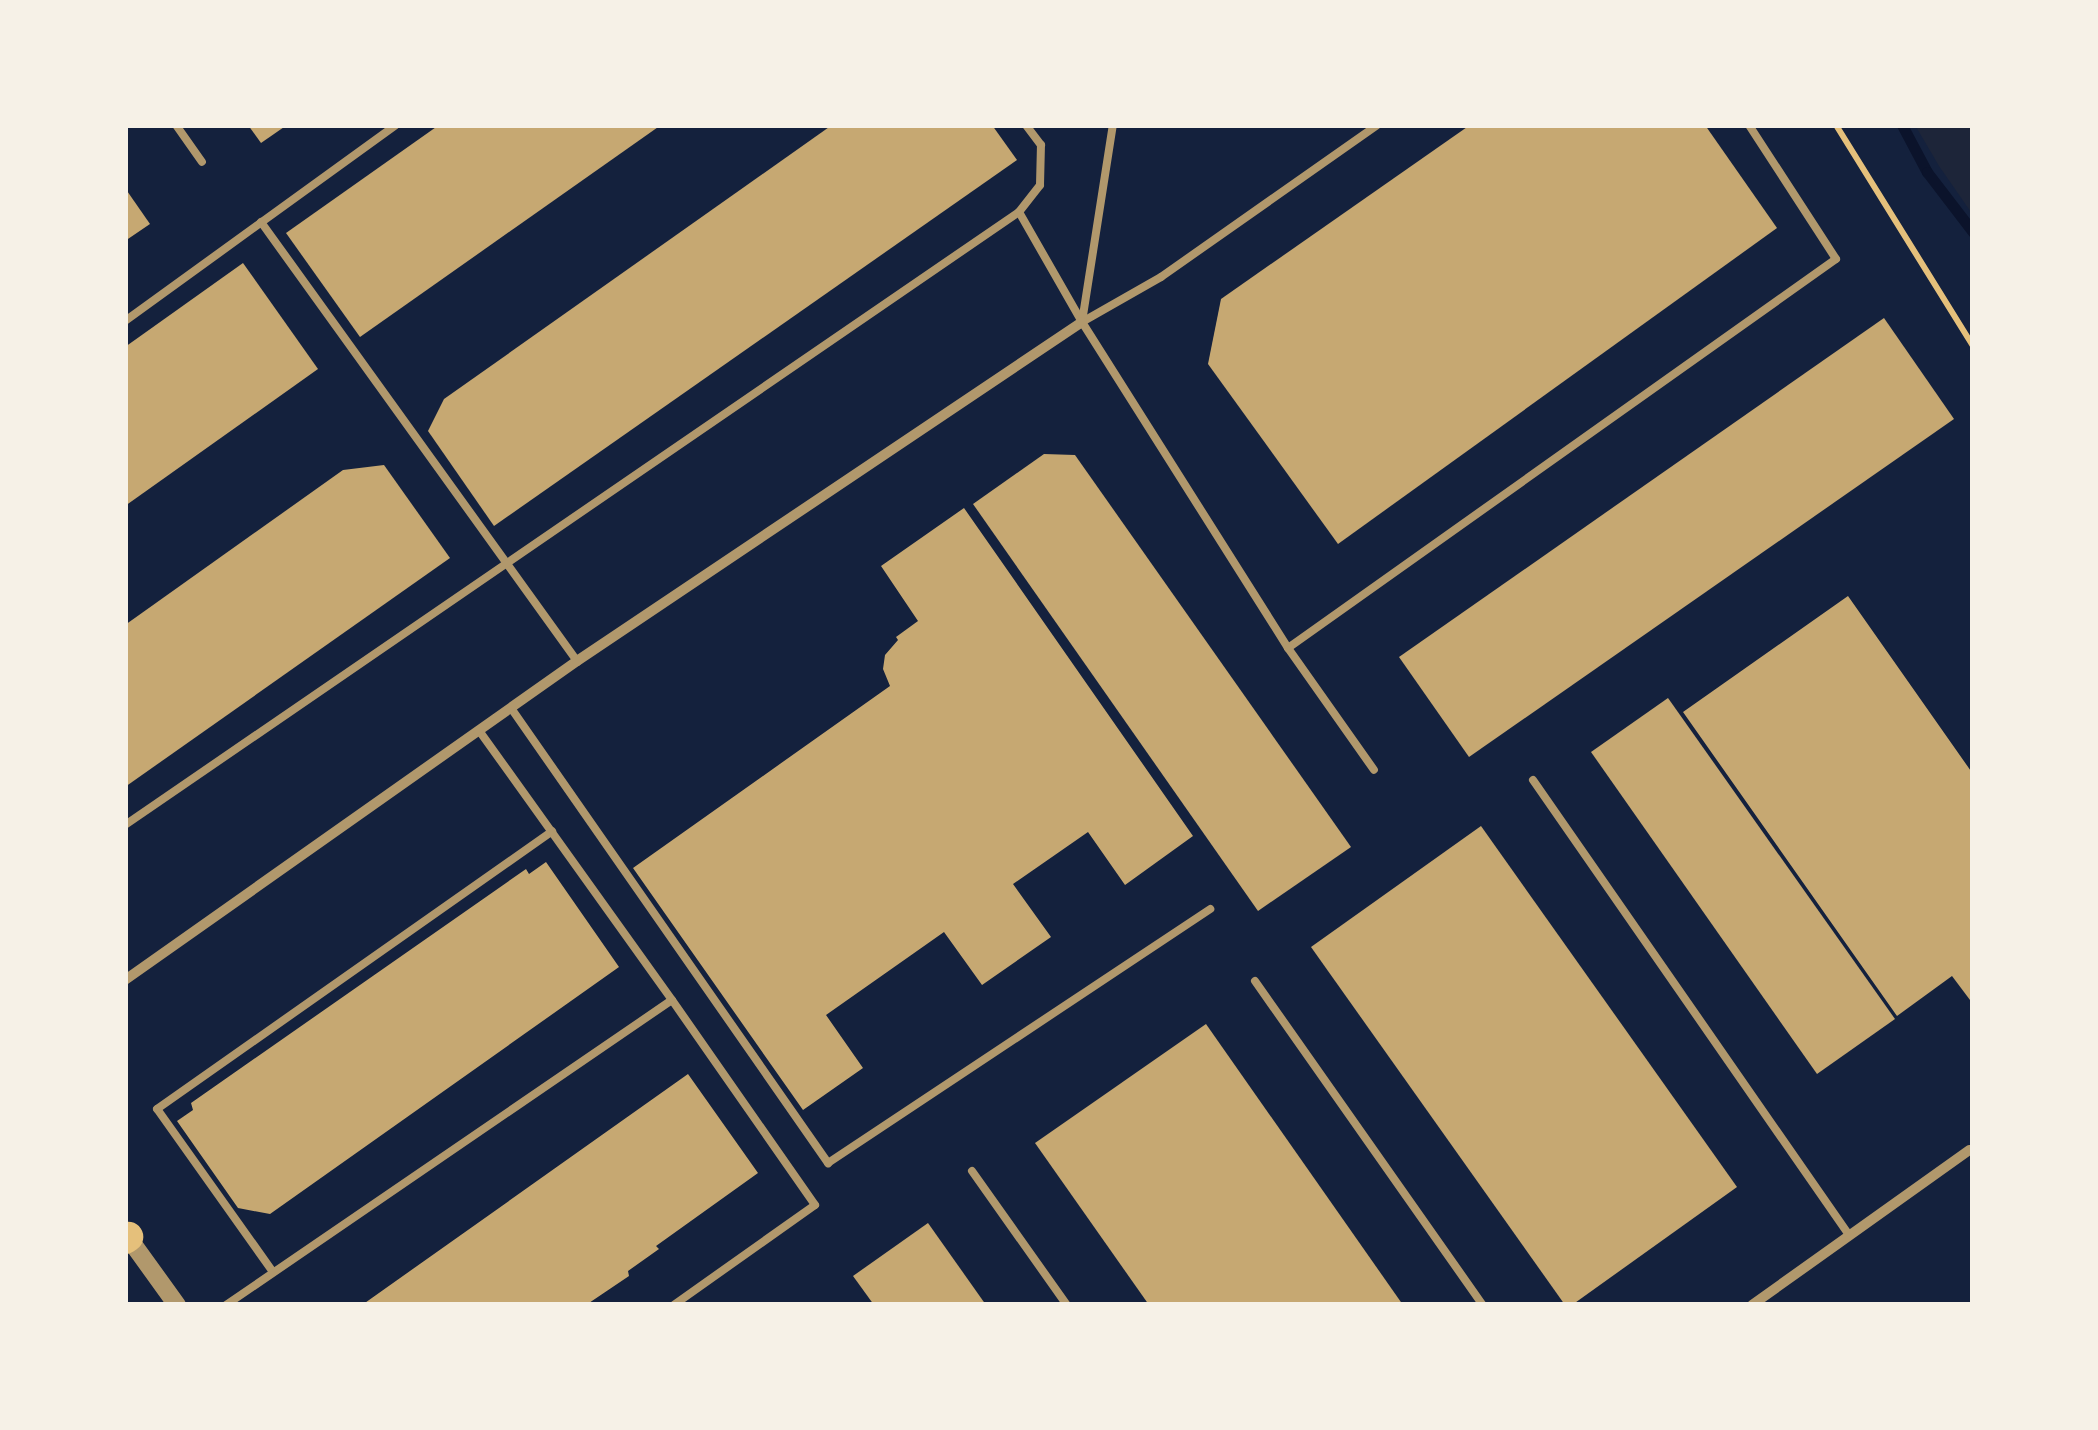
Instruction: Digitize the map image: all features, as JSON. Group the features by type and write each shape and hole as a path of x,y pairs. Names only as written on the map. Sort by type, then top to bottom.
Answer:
{"street":[{"path":"125,980 577,661 1082,322"},
{"path":"1752,1305 1968,1150"},
{"path":"126,1236 177,1305"}],"lane":[{"path":"176,125 202,162"},
{"path":"125,321 396,125"},
{"path":"125,825 1019,212 1040,186 1041,146 1026,125"},
{"path":"1082,322 1113,125"},
{"path":"1082,322 1161,276 1377,125"},
{"path":"1288,648 1836,259 1749,125"},
{"path":"1019,212 1082,322 1288,648 1374,770"},
{"path":"261,222 577,661"},
{"path":"512,708 828,1163 1210,909"},
{"path":"479,730 816,1206 674,1305"},
{"path":"1534,780 1850,1234"},
{"path":"274,1272 157,1108 552,831"},
{"path":"1254,981 1484,1305"},
{"path":"226,1305 672,1000"},
{"path":"972,1171 1066,1305"}],"path":[{"path":"1836,125 1973,346"}],"shaded area":[{"path":"1915,125 1973,125 1973,215 1939,166"}],"building":[{"path":"248,125 287,125 261,143"},
{"path":"439,125 661,125 360,337 286,233"},
{"path":"832,125 992,125 1017,160 494,526 428,431 444,399"},
{"path":"1470,125 1705,125 1777,228 1338,544 1208,364 1221,299"},
{"path":"125,188 150,224 125,241"},
{"path":"243,263 318,369 125,506 125,347"},
{"path":"1884,318 1954,419 1469,757 1399,657"},
{"path":"1044,454 1075,455 1351,847 1258,911 973,504"},
{"path":"384,465 450,558 125,787 125,625 343,470"},
{"path":"964,508 1193,836 1125,885 1088,832 1013,884 1051,937 982,985 944,932 826,1015 863,1068 803,1110 633,868 890,686 883,669 885,655 898,640 896,637 918,621 881,566"},
{"path":"1848,596 1973,774 1973,1004 1952,976 1897,1016 1683,712"},
{"path":"1668,698 1895,1019 1817,1074 1591,752"},
{"path":"1481,826 1737,1187 1572,1305 1565,1305 1311,947"},
{"path":"546,862 619,967 270,1214 238,1208 177,1121 193,1110 191,1103 526,869 529,874"},
{"path":"1206,1024 1403,1305 1149,1305 1035,1143"},
{"path":"688,1074 758,1173 656,1246 659,1249 628,1271 629,1276 586,1305 362,1305"},
{"path":"928,1223 986,1305 874,1305 853,1276"}],"waterway":[{"path":"1902,125 1927,172 1973,232"}]}
